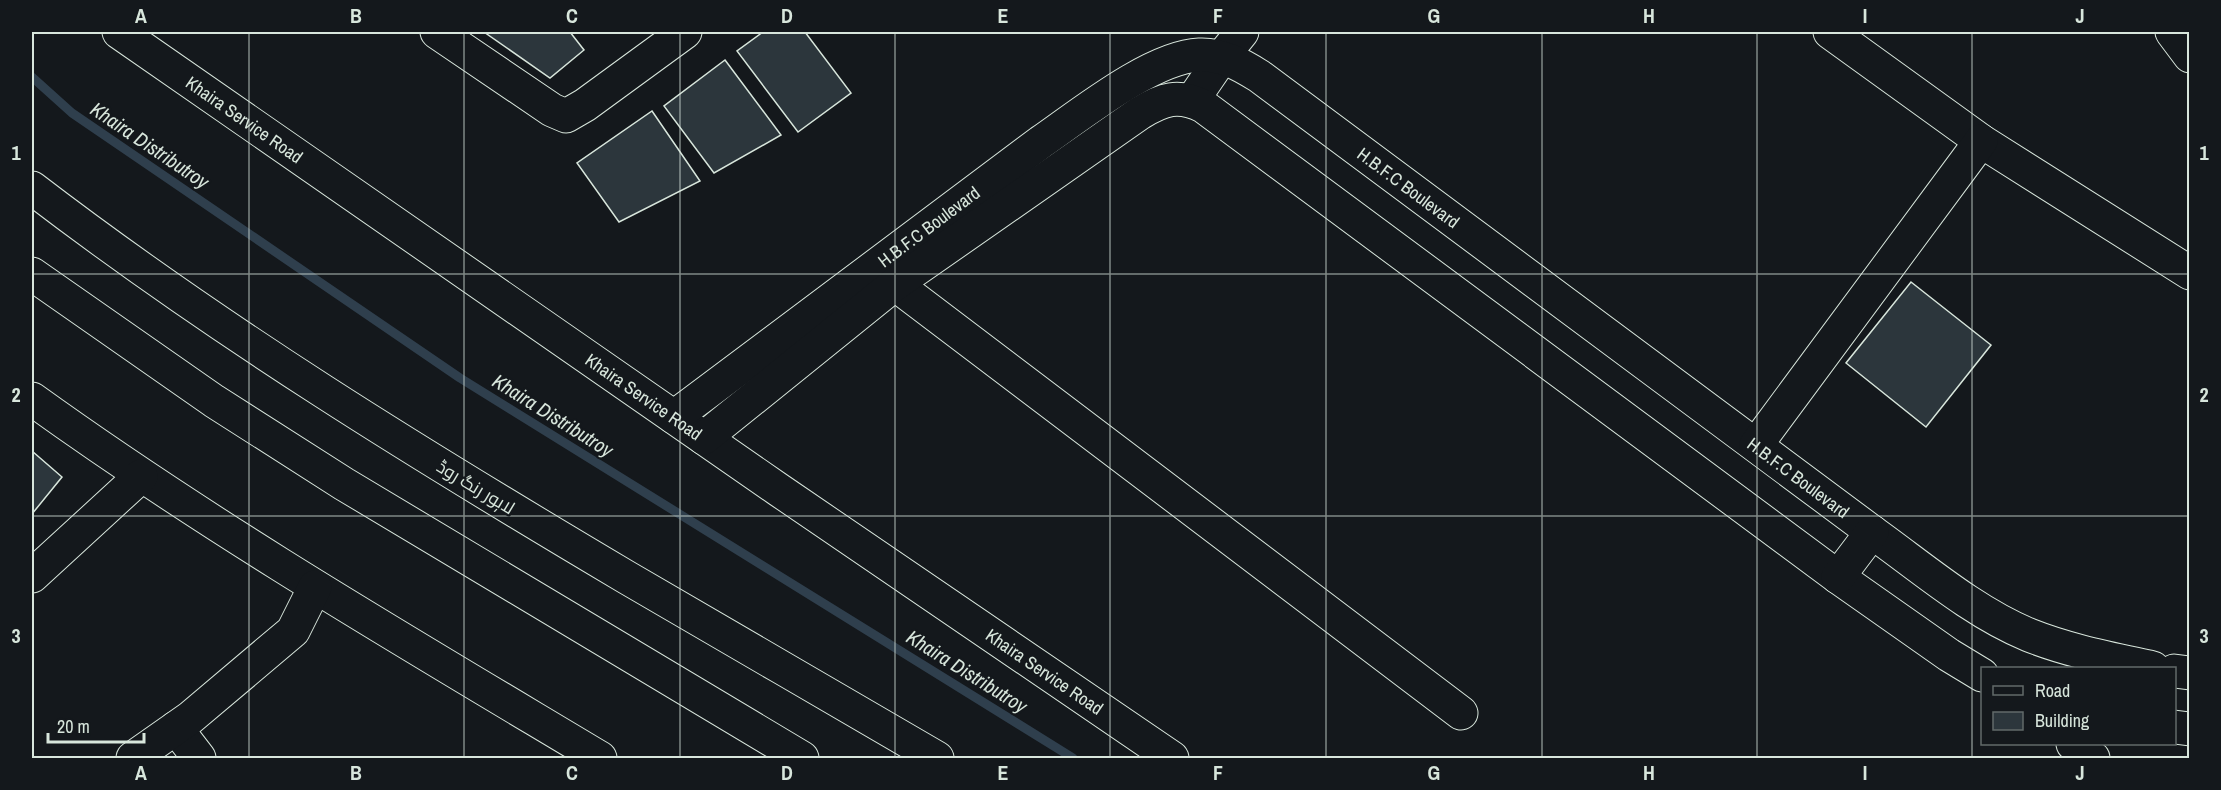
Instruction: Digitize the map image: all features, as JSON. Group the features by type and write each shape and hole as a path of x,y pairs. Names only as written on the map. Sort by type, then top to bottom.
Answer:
{"main road":[{"name":"Khaira Service Road","path":"119,32 1172,759"},
{"path":"437,32 552,110 566,116 585,105 685,32"},
{"path":"1242,32 1192,101 1203,106 1838,577 1949,655 1981,674"},
{"path":"1830,32 1981,141 2190,273"},
{"path":"2172,32 2190,57"},
{"name":"H.B.F.C Boulevard","path":"674,417 1041,142 1104,99 1148,71 1171,60 1198,55 1222,57 1239,63 1259,76 1872,532 1969,601 2028,634 2058,645 2145,667"},
{"name":"H.B.F.C Boulevard","path":"704,438 895,285 1140,113 1157,103 1172,99 1183,98 1192,101"},
{"path":"1756,445 1981,141"},
{"name":"لاہور رنگ روڈ","path":"32,188 128,260 229,330 362,417 627,578 937,759"},
{"path":"32,274 214,401 344,484 802,759"},
{"path":"895,285 1461,713"},
{"path":"32,399 141,477 315,587 600,759"},
{"path":"32,576 141,477"},
{"path":"1838,577 1872,532"},
{"path":"133,759 176,728 293,630 315,587"},
{"path":"176,728 199,759"},
{"path":"2074,745 2093,759"}],"building":[{"path":"484,32 570,32 584,50 550,78"},
{"path":"763,32 805,32 851,93 798,132 737,51"},
{"path":"725,60 781,135 714,173 664,106"},
{"path":"652,111 700,181 619,222 577,163"},
{"path":"1911,282 1991,345 1926,427 1846,363"},
{"path":"32,451 62,477 32,514"}],"waterway":[{"name":"Khaira Distributroy","path":"32,77 72,113 460,378 1073,758"}]}
